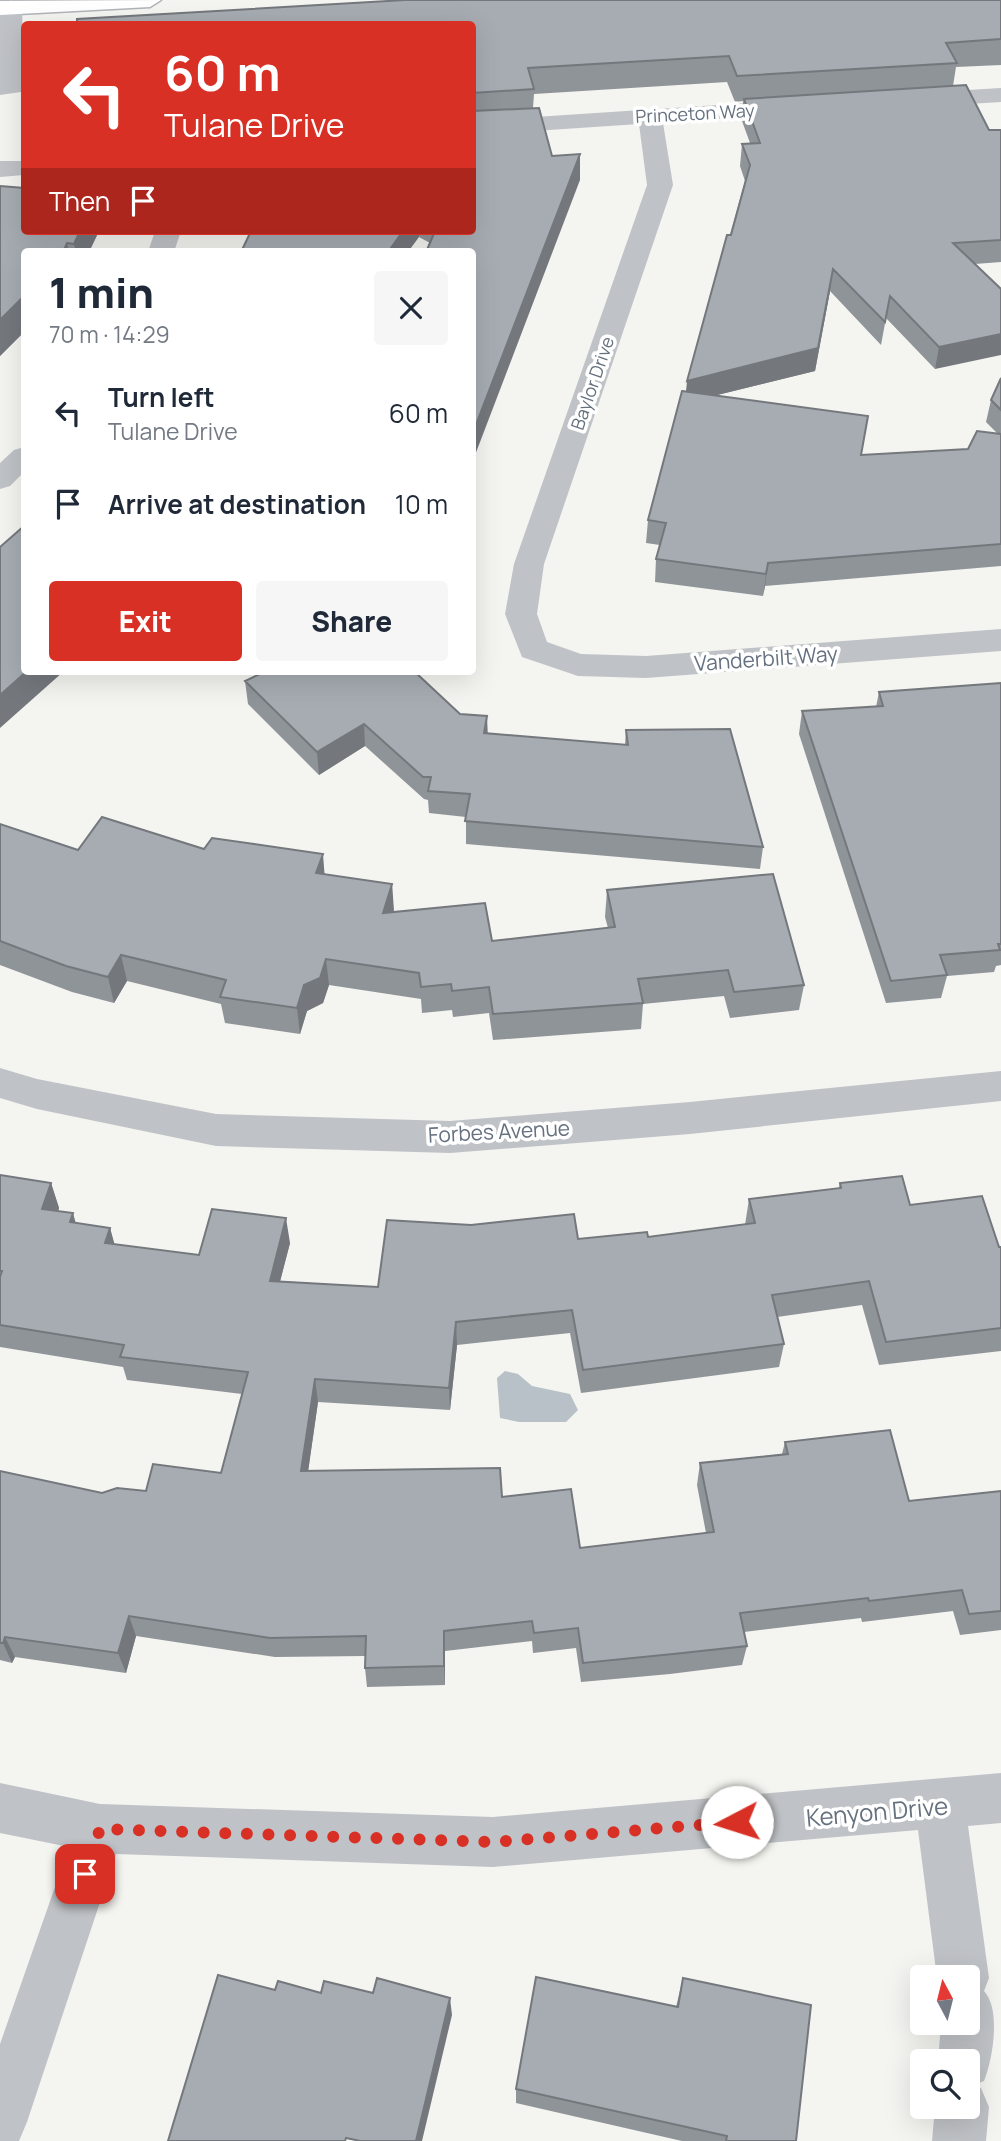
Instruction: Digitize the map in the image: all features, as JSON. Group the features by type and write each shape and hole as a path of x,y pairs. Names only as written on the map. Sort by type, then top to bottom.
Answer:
{"main road":[{"path":"14,5 150,0"}],"street":[{"path":"0,88 13,88 14,5"},
{"path":"893,101 1001,95"},
{"name":"Princeton Way","path":"476,128 825,105"},
{"name":"Baylor Drive","path":"533,649 521,614 529,564 660,185 650,116"},
{"path":"0,169 21,168"},
{"path":"0,480 21,459"},
{"name":"Vanderbilt Way","path":"533,649 578,665 646,667 1001,640"},
{"name":"Forbes Avenue","path":"0,1083 37,1094 216,1130 450,1137 690,1118 1001,1086"},
{"name":"Kenyon Drive","path":"0,1808 100,1829 494,1842 940,1806 1001,1798"},
{"path":"940,1806 961,1965"},
{"path":"0,2122 100,1829"},
{"path":"959,2141 961,2119"}],"shaded area":[{"path":"505,1371 518,1374 532,1386 570,1394 578,1410 566,1422 519,1422 500,1418 497,1378"}],"building":[{"path":"405,0 1001,0 1001,39 946,43 957,63 737,76 729,56 528,68 534,89 476,93 476,21 77,19"},
{"path":"966,85 989,130 1001,130 1001,240 953,243 1001,289 1001,334 939,347 890,296 885,322 833,269 818,348 687,381 727,235 731,235 750,165 742,144 760,143 744,99"},
{"path":"539,108 552,156 580,154 476,425 476,248 428,248 433,235 476,235 476,111"},
{"path":"0,186 21,188 21,235 78,235 74,244 67,243 65,248 21,248 21,299 0,320"},
{"path":"249,235 400,235 391,248 243,248"},
{"path":"1001,378 1001,410 991,400"},
{"path":"682,391 868,416 861,455 968,449 977,431 1001,434 1001,544 768,563 766,574 656,559 666,523 648,520"},
{"path":"21,529 23,675 0,695 0,547"},
{"path":"258,675 418,675 460,714 487,716 484,733 628,745 626,730 730,729 763,847 465,821 470,794 428,791 431,777 423,777 364,724 317,752 245,681"},
{"path":"1001,683 1000,950 940,955 947,975 891,981 802,711 883,706 879,692"},
{"path":"102,817 204,849 212,838 323,854 316,873 392,884 383,913 485,903 492,941 615,927 607,890 773,874 804,985 734,992 728,970 638,979 643,1003 493,1014 489,987 452,991 451,984 421,987 419,973 326,959 320,978 304,985 297,1008 220,997 226,980 121,955 108,977 66,966 0,941 0,824 78,850"},
{"path":"0,1175 51,1183 42,1209 73,1213 70,1222 110,1228 105,1243 199,1255 212,1209 286,1218 270,1281 378,1287 387,1220 471,1225 574,1214 578,1239 647,1232 648,1237 755,1223 749,1199 841,1188 840,1183 902,1176 910,1205 982,1196 1001,1247 1001,1328 886,1342 869,1281 772,1295 784,1344 583,1370 572,1310 456,1322 449,1388 315,1379 301,1471 500,1468 502,1497 571,1489 580,1548 714,1532 700,1463 788,1454 785,1442 890,1430 909,1501 1001,1491 1001,1611 969,1614 962,1590 740,1613 747,1646 583,1663 578,1628 534,1633 532,1621 444,1631 444,1666 365,1668 366,1636 270,1638 129,1616 118,1653 5,1637 3,1643 0,1643 0,1471 102,1493 117,1488 146,1491 153,1464 221,1473 248,1372 120,1357 124,1345 0,1325"},
{"path":"218,1975 275,1990 278,1981 321,1993 324,1981 373,1993 377,1978 450,1998 416,2141 360,2141 346,2138 345,2141 168,2141"},
{"path":"536,1977 678,2007 683,1978 811,2005 796,2141 726,2141 727,2136 516,2089"}],"route":[{"path":"85,1874 100,1829 494,1842 737,1822"}]}
